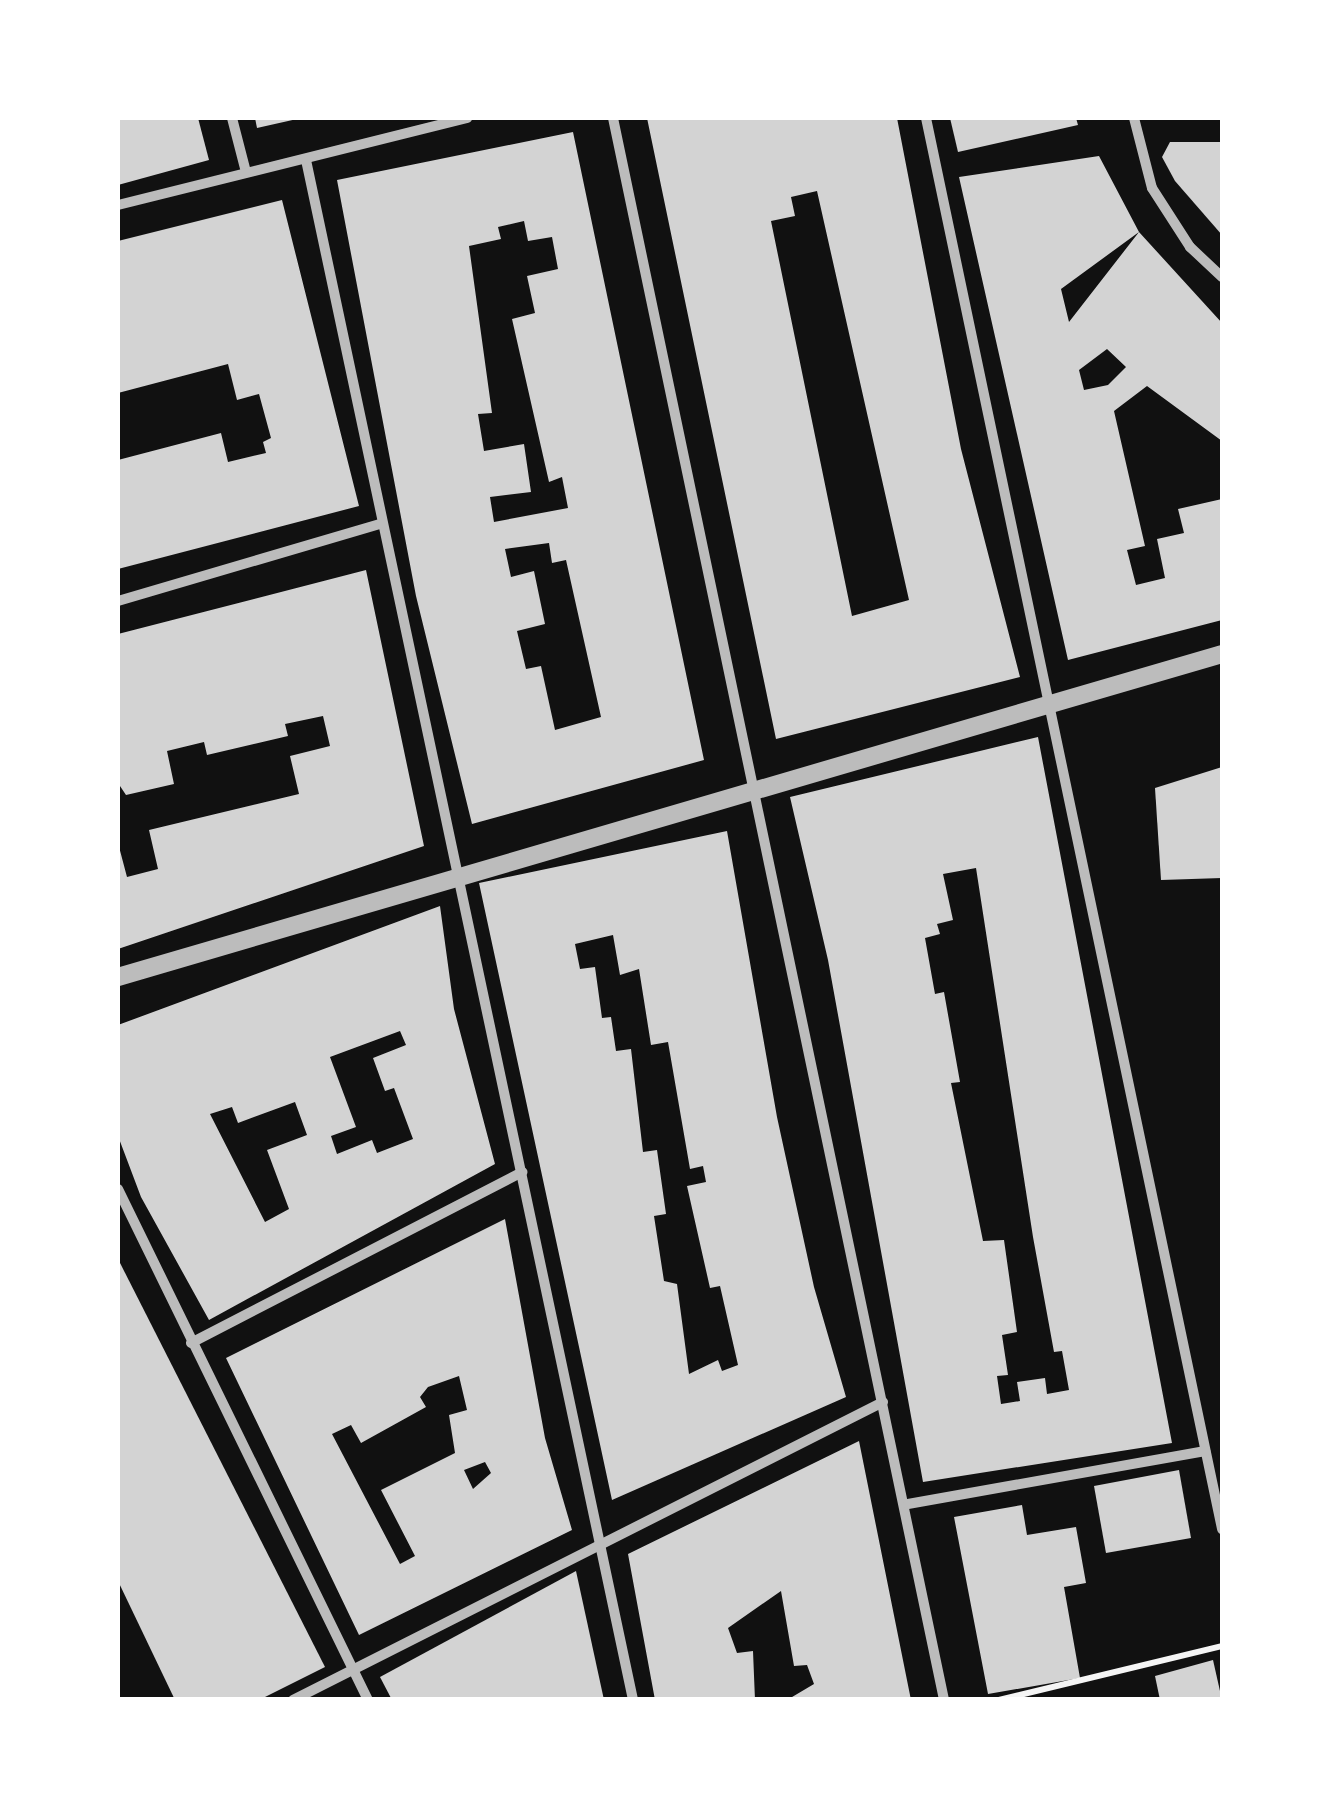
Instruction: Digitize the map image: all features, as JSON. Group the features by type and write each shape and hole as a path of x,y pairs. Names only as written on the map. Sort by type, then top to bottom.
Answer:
{"street":[{"path":"232,118 246,172"},
{"path":"118,205 467,118"},
{"path":"613,118 883,1402 908,1504 944,1700"},
{"path":"926,118 1222,1528"},
{"path":"1134,118 1152,188 1190,248 1222,277"},
{"path":"306,160 379,524 460,876 633,1700"},
{"path":"118,601 379,524"},
{"path":"118,977 1222,654"},
{"path":"191,1343 522,1172"},
{"path":"118,1189 368,1700"},
{"path":"293,1700 883,1402"},
{"path":"908,1504 1205,1451"}],"path":[{"path":"998,1700 1222,1646"}],"building":[{"path":"118,118 198,118 209,160 118,185"},
{"path":"255,118 297,118 297,119 257,128"},
{"path":"647,118 897,118 961,449 1020,677 776,739","holes":["817,191 909,600 852,616 771,221 795,216 791,197"]},
{"path":"950,118 1076,118 1078,125 958,152"},
{"path":"573,132 704,760 472,824 416,596 337,180","holes":["524,221 528,241 552,237 558,269 527,276 535,313 512,319 549,482 562,477 568,508 494,522 490,497 531,492 524,444 484,451 478,414 492,413 469,246 501,239 498,227","549,543 552,563 566,560 601,717 555,730 541,666 526,669 517,631 545,624 534,571 511,577 505,549"]},
{"path":"1170,142 1222,142 1222,235 1175,181 1162,157"},
{"path":"1099,156 1139,232 1222,323 1222,441 1147,386 1114,411 1145,546 1127,550 1136,585 1165,578 1157,539 1184,533 1178,509 1222,499 1222,620 1068,660 959,177","holes":["1139,232 1069,322 1061,289","1107,349 1126,367 1108,385 1084,390 1079,370"]},
{"path":"282,200 359,506 118,569 118,460 221,433 228,462 266,453 263,442 271,438 259,394 237,400 228,364 118,393 118,241"},
{"path":"366,570 424,846 118,949 118,843 127,877 158,869 149,830 299,794 290,756 330,746 323,716 285,724 288,736 207,755 204,742 167,751 174,784 126,795 118,783 118,634"},
{"path":"1038,737 1172,1443 923,1482 828,960 790,797","holes":["976,868 1054,1352 1062,1351 1069,1390 1047,1394 1045,1378 1017,1382 1020,1401 1001,1404 997,1376 1008,1375 1002,1335 1017,1332 1004,1240 983,1241 951,1083 960,1082 944,992 935,994 925,938 940,934 937,924 953,920 943,874"]},
{"path":"1222,767 1222,878 1161,880 1155,788"},
{"path":"727,831 777,1117 814,1287 846,1397 612,1500 479,883","holes":["613,935 620,975 639,969 651,1045 668,1042 690,1169 703,1166 706,1182 687,1186 710,1288 720,1286 738,1365 722,1371 718,1360 689,1374 677,1284 664,1281 654,1216 666,1214 657,1150 643,1152 631,1049 616,1051 611,1017 602,1018 595,967 580,969 575,944"]},
{"path":"440,906 454,1009 495,1164 209,1320 141,1197 118,1136 118,1025","holes":["400,1031 406,1045 373,1058 385,1091 394,1088 413,1139 377,1153 372,1140 337,1154 331,1136 356,1127 330,1057","295,1102 307,1135 267,1150 289,1209 265,1222 210,1114 232,1107 238,1123"]},
{"path":"505,1219 545,1438 572,1530 359,1635 226,1358","holes":["459,1376 467,1410 449,1415 455,1453 381,1490 415,1556 400,1564 332,1434 351,1425 361,1443 426,1407 420,1397 428,1387","485,1462 491,1473 473,1489 464,1470"]},
{"path":"118,1259 325,1667 259,1700 175,1700 118,1581"},
{"path":"859,1441 911,1700 787,1700 814,1684 807,1665 794,1666 781,1591 728,1628 737,1653 753,1651 755,1700 655,1700 628,1554"},
{"path":"1179,1470 1191,1538 1106,1553 1094,1486"},
{"path":"1022,1505 1027,1535 1076,1527 1086,1583 1064,1587 1080,1678 988,1694 954,1517"},
{"path":"576,1571 604,1700 392,1700 380,1677"},
{"path":"1213,1660 1222,1700 1160,1700 1155,1676"}]}
